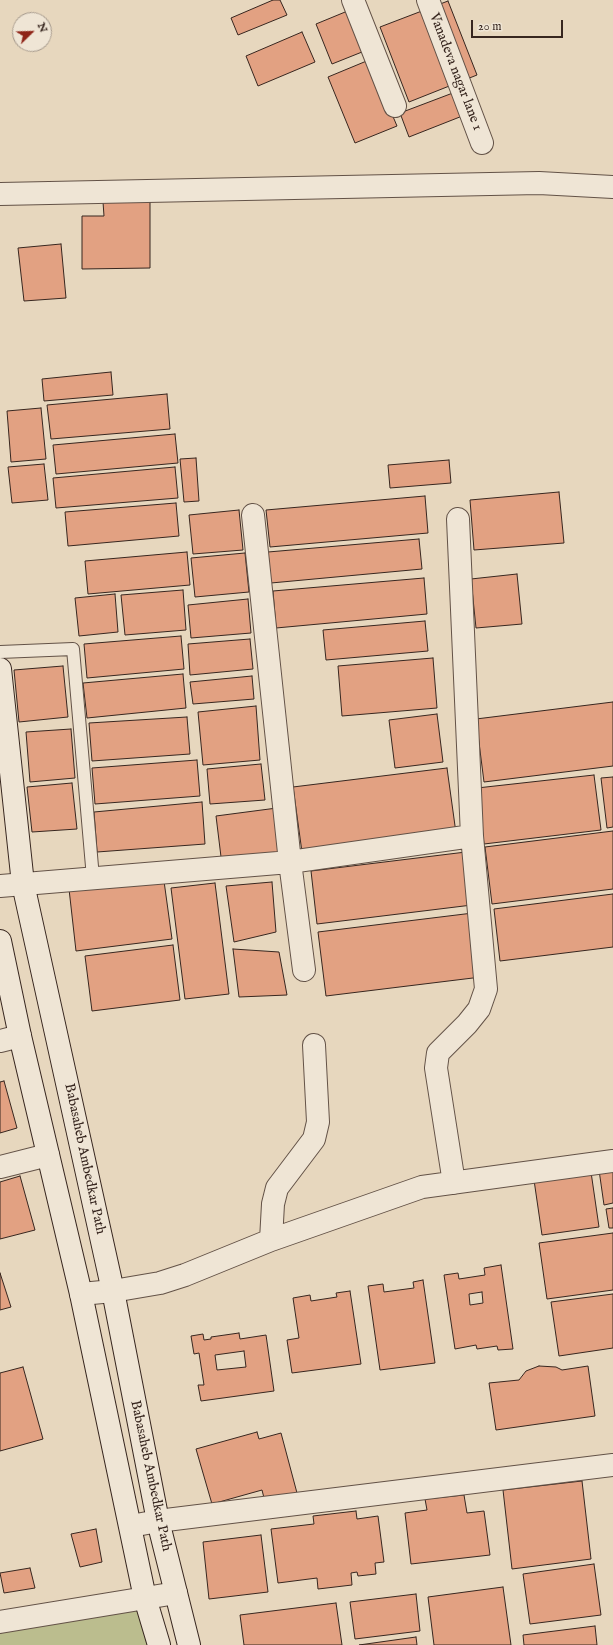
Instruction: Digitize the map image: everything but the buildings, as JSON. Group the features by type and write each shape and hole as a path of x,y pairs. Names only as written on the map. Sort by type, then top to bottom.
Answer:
{"street":[{"path":"353,0 396,106"},
{"name":"Vanadeva nagar lane 1","path":"428,0 482,143"},
{"path":"0,194 539,183 613,187"},
{"path":"253,515 290,862 304,970"},
{"path":"454,1183 436,1068 438,1053 467,1024 479,1009 486,989 472,836 458,519"},
{"name":"Babasaheb Ambedkar Path","path":"0,669 23,884 113,1291 158,1521 189,1645"},
{"path":"0,886 290,862 472,836"},
{"name":"Babasaheb Ambedkar Path","path":"0,947 10,1039 48,1155 81,1294 145,1598 159,1645"},
{"path":"272,1240 273,1204 277,1188 314,1139 316,1133 318,1122 314,1045"},
{"path":"0,1167 48,1155"},
{"path":"81,1294 113,1291 160,1283 185,1275 272,1240 422,1187 613,1161"},
{"path":"131,1526 158,1521 613,1465"},
{"path":"0,1622 176,1594"}],"lane":[{"path":"0,652 73,649 93,878"}],"green space":[{"path":"145,1598 160,1645 0,1645 0,1633"}]}
